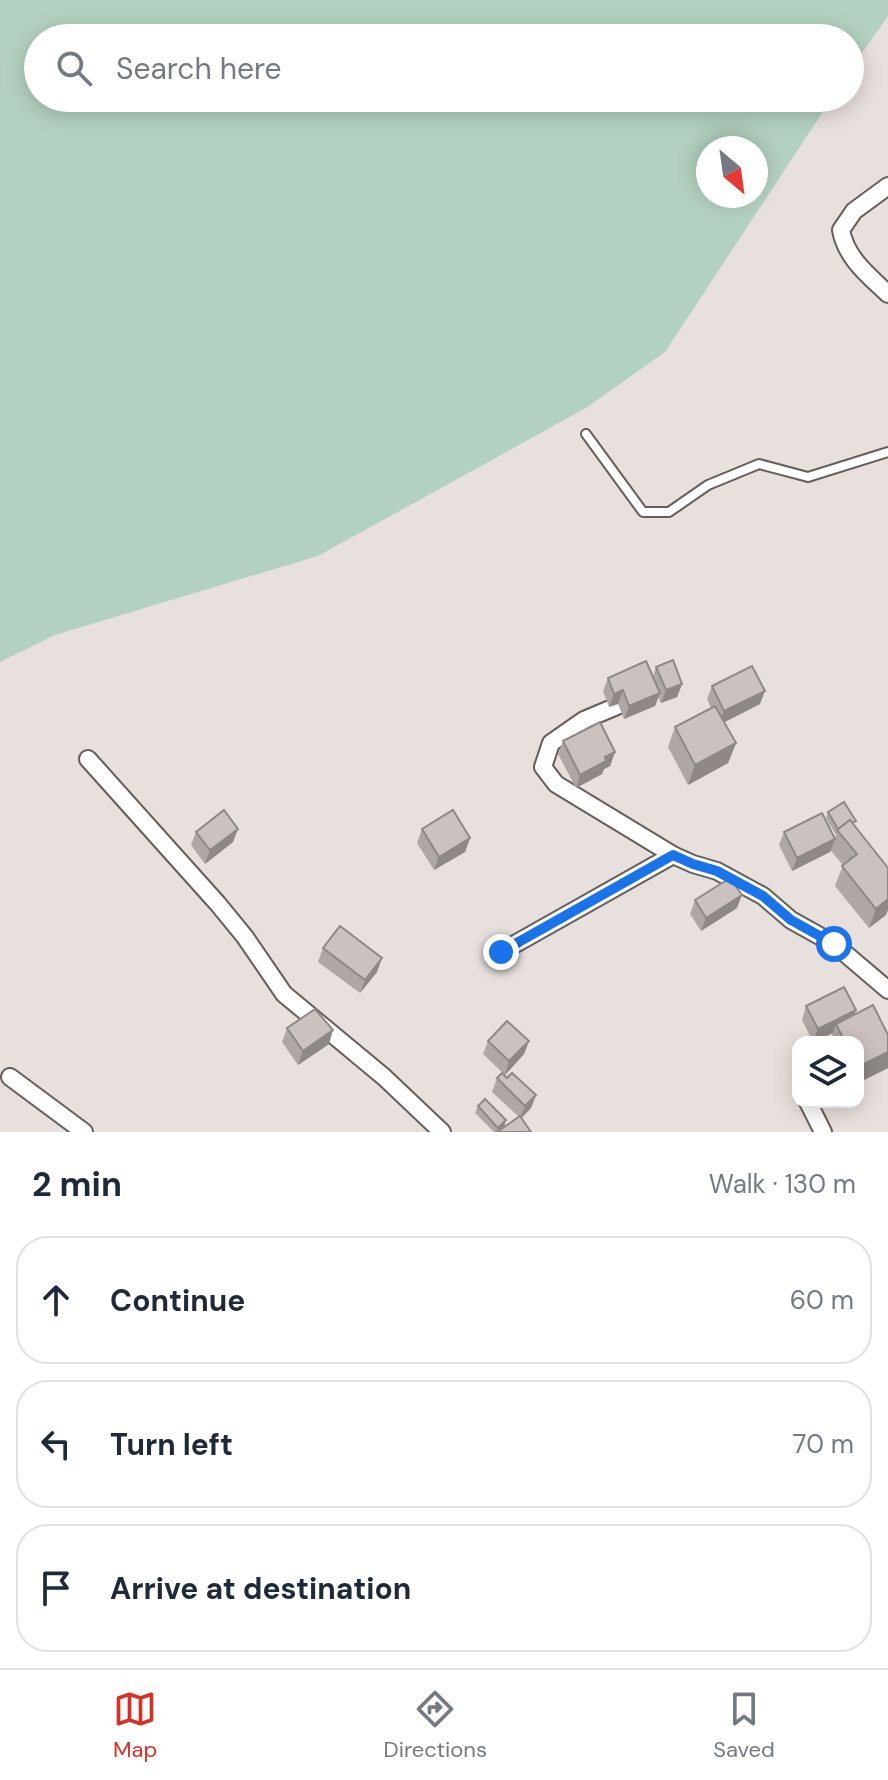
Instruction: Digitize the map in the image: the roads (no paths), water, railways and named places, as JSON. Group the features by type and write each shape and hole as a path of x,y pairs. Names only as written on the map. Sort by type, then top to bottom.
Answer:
{"street":[{"path":"888,186 854,211 841,230 844,247 888,294"},
{"path":"617,706 584,720 551,743 543,767 556,784 673,855 717,871 763,896 791,920 834,944 888,990"},
{"path":"88,759 218,904 284,994 384,1077 442,1132"},
{"path":"501,952 673,855"},
{"path":"10,1077 84,1132"},
{"path":"811,1108 823,1132"}],"lane":[{"path":"586,434 643,512 669,512 708,485 759,464 808,477 888,452"}]}
